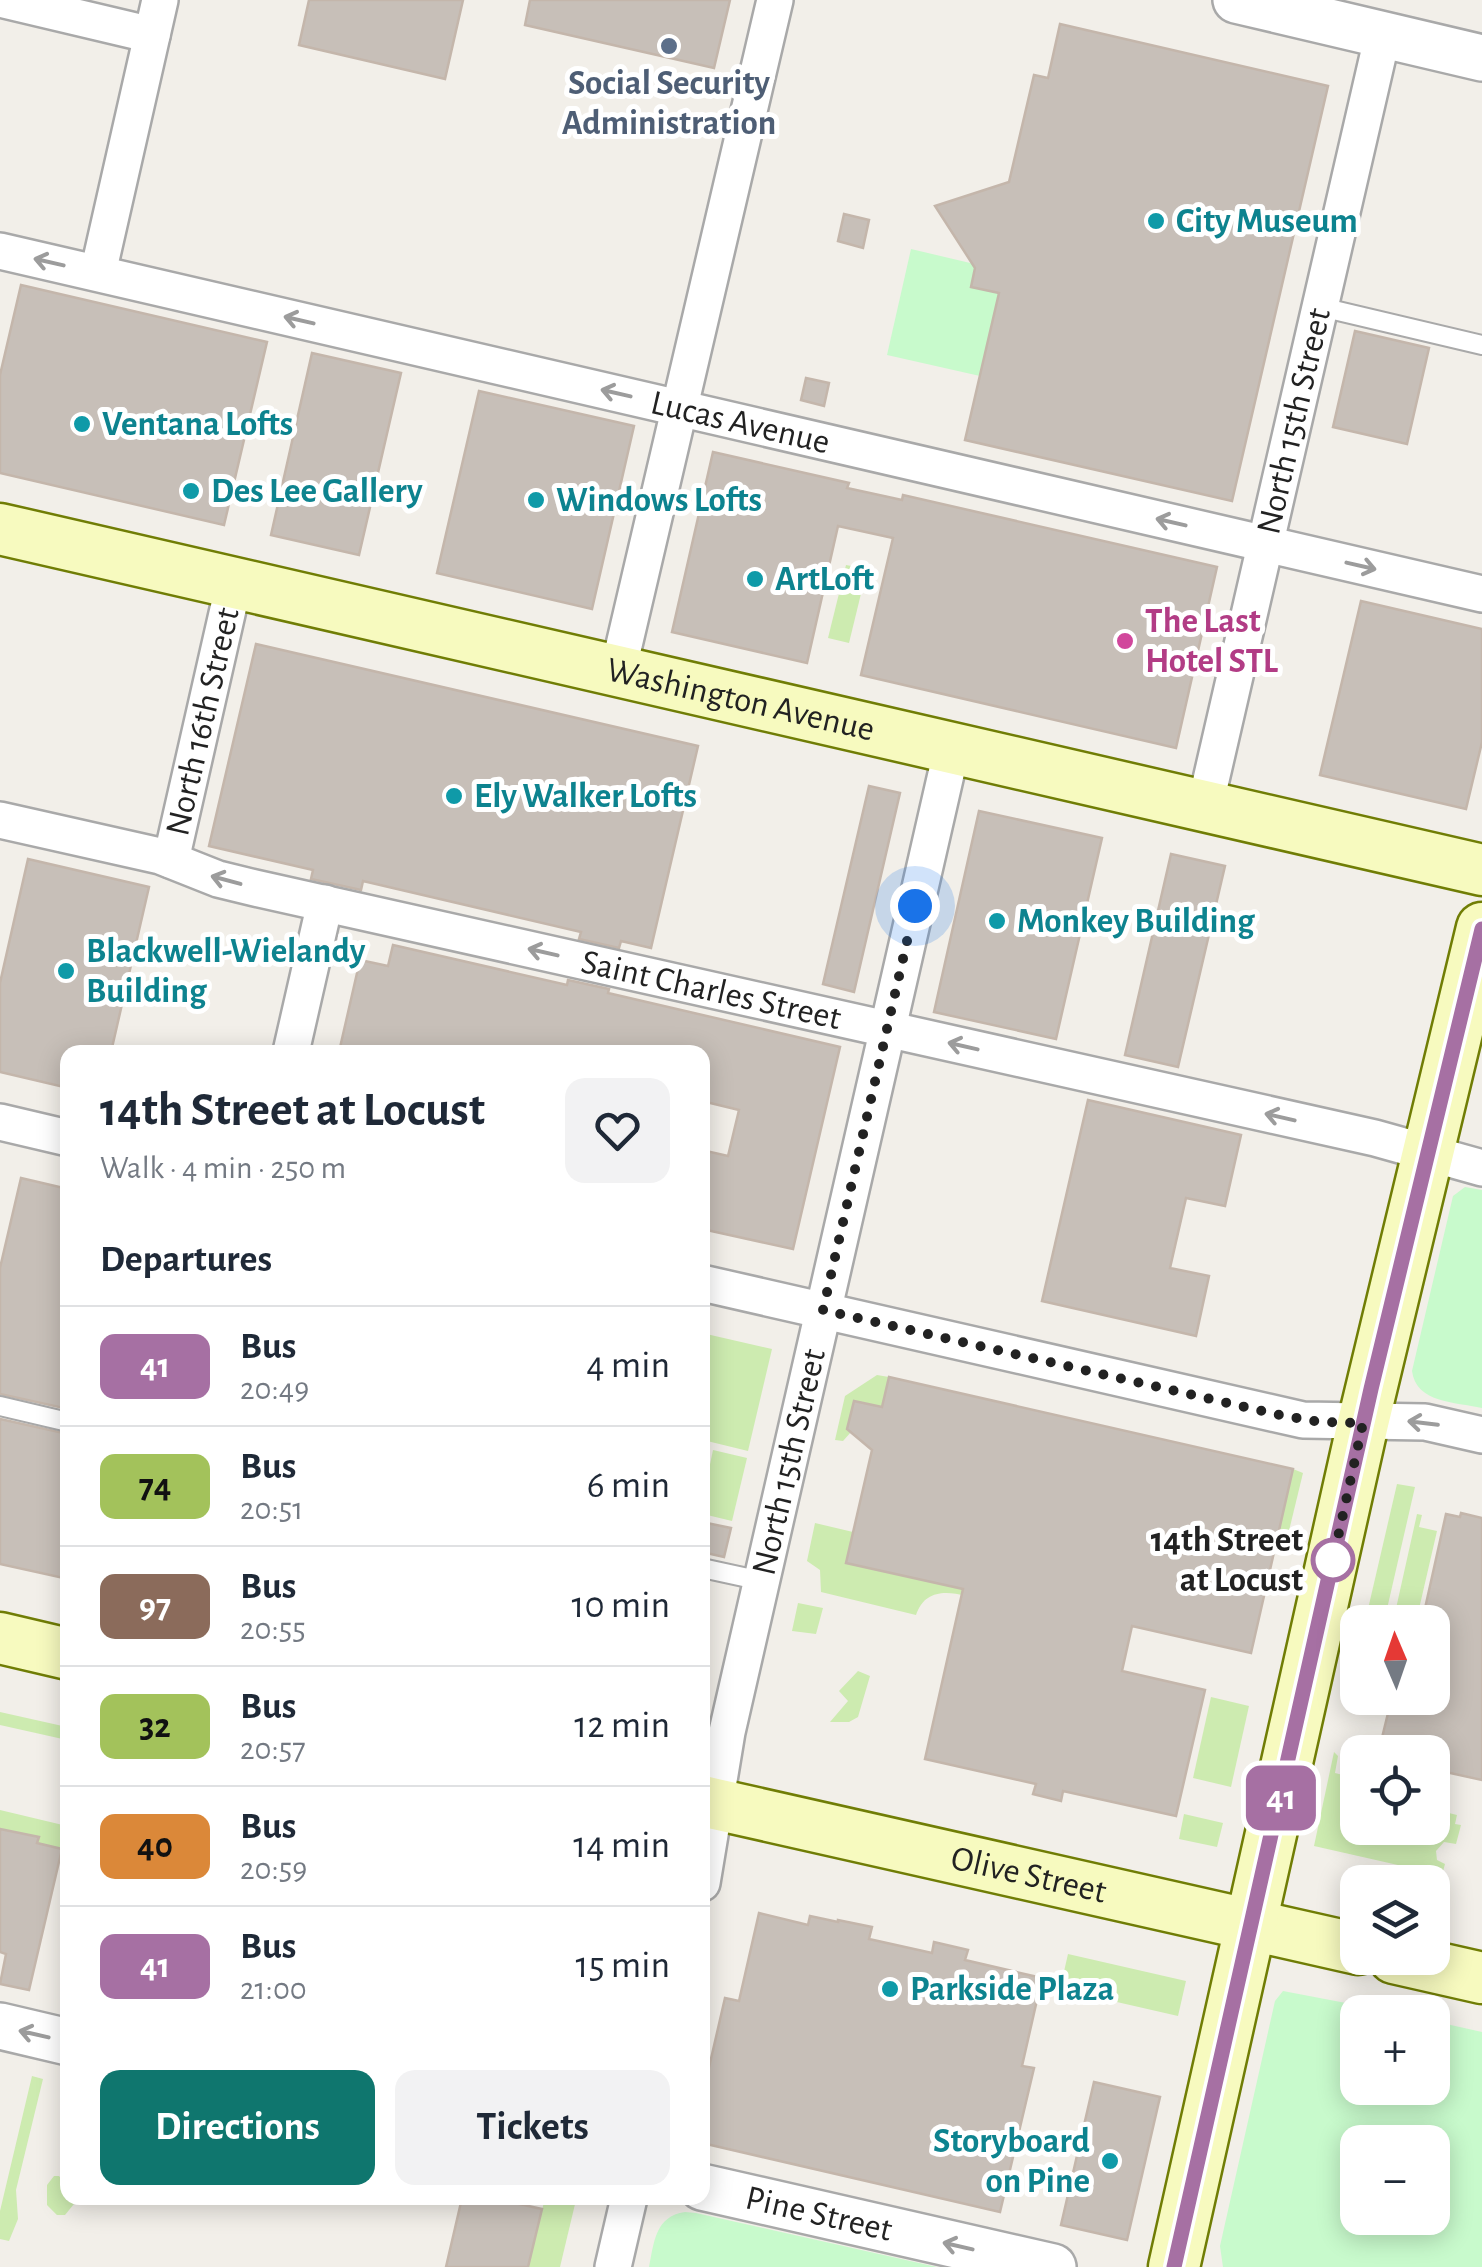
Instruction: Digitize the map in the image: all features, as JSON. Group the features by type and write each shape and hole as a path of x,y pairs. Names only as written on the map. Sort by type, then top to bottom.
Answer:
{"main road":[{"name":"Washington Avenue","path":"0,529 1482,870"},
{"path":"1174,2267 1363,1423 1482,928"},
{"path":"0,1638 60,1652"},
{"name":"Olive Street","path":"710,1802 1340,1945"},
{"path":"1450,1971 1482,1978"}],"street":[{"path":"4,0 152,35"},
{"path":"98,273 160,0"},
{"path":"618,671 774,0"},
{"path":"1236,0 1482,58"},
{"name":"North 15th Street","path":"1206,806 1384,34"},
{"name":"Lucas Avenue","path":"0,251 1482,594"},
{"name":"North 16th Street","path":"170,860 234,583"},
{"name":"North 15th Street","path":"710,1798 952,748"},
{"name":"Saint Charles Street","path":"0,820 170,860 218,879 1375,1138 1482,1168"},
{"path":"293,1045 325,903"},
{"path":"0,1122 60,1136"},
{"path":"710,1285 1280,1415 1320,1422 1425,1422 1482,1435"},
{"path":"0,2026 60,2040"},
{"name":"Pine Street","path":"710,2189 1053,2267"},
{"path":"613,2267 627,2205"}],"lane":[{"path":"1321,307 1482,346"},
{"path":"0,1406 60,1420"},
{"path":"710,1570 762,1581"}],"green space":[{"path":"911,249 1004,271 980,376 887,355"},
{"path":"846,565 867,569 849,643 828,638"},
{"path":"1465,1187 1482,1190 1482,1408 1429,1395 1415,1382 1412,1371 1453,1196"},
{"path":"710,1335 772,1349 748,1451 710,1442"},
{"path":"877,1375 889,1377 882,1407 854,1401 847,1428 851,1432 843,1441 835,1440 845,1396"},
{"path":"713,1450 747,1458 732,1521 710,1516"},
{"path":"1293,1469 1303,1473 1287,1539 1277,1537"},
{"path":"1397,1484 1415,1487 1388,1605 1369,1605"},
{"path":"1417,1514 1422,1515 1419,1527 1437,1531 1420,1605 1397,1605"},
{"path":"815,1523 853,1532 847,1563 967,1590 966,1596 936,1594 924,1601 916,1615 821,1592 820,1570 807,1561"},
{"path":"798,1603 823,1608 816,1634 792,1631"},
{"path":"858,1671 870,1676 858,1717 849,1722 830,1722 848,1701 839,1691"},
{"path":"1211,1697 1249,1706 1231,1787 1193,1778"},
{"path":"0,1712 60,1725 60,1738 0,1725"},
{"path":"1334,1752 1338,1756 1335,1773 1340,1774 1340,1845 1441,1845 1436,1851 1437,1860 1445,1864 1398,1865 1314,1846"},
{"path":"0,1810 60,1824 60,1848 37,1843 38,1837 0,1829"},
{"path":"1450,1813 1457,1815 1455,1824 1461,1825 1456,1844 1450,1843"},
{"path":"1184,1814 1223,1823 1217,1847 1179,1839"},
{"path":"1068,1954 1186,1981 1178,2016 1060,1989"},
{"path":"1283,1991 1340,2002 1340,2105 1450,2105 1450,2025 1482,2032 1482,2267 1223,2267 1220,2246 1275,2001"},
{"path":"32,2076 43,2079 16,2190 18,2219 9,2241 0,2239 0,2211"},
{"path":"54,2176 60,2177 60,2205 73,2205 65,2215 57,2215 47,2205 47,2185"},
{"path":"543,2205 575,2205 560,2267 528,2267"},
{"path":"685,2212 937,2267 649,2267 662,2225"}],"building":[{"path":"309,0 463,0 445,79 299,45"},
{"name":"Social Security Administration","path":"530,0 730,0 714,68 525,25"},
{"name":"City Museum","path":"1060,24 1328,86 1232,501 965,440 999,293 971,287 975,268 935,206 1009,182 1034,75 1048,78"},
{"path":"844,214 869,220 863,248 838,241"},
{"name":"Ventana Lofts","path":"21,285 267,342 224,525 0,473 0,375"},
{"path":"1355,331 1429,348 1407,444 1333,427"},
{"path":"312,353 401,373 359,555 271,535"},
{"path":"806,378 829,383 824,406 801,400"},
{"name":"Windows Lofts","path":"479,391 634,426 592,609 437,573"},
{"path":"713,452 849,483 847,488 902,500 903,495 1217,567 1176,748 861,675 893,538 838,526 807,663 672,632"},
{"path":"1361,601 1482,629 1482,742 1466,809 1320,775"},
{"name":"Ely Walker Lofts","path":"256,644 698,746 651,948 621,941 619,948 579,939 581,932 363,881 361,890 311,879 313,870 209,846"},
{"path":"869,786 900,793 854,992 823,984"},
{"name":"Monkey Building","path":"979,811 1102,838 1056,1039 934,1012"},
{"path":"1171,854 1225,866 1178,1067 1125,1055"},
{"name":"Blackwell-Wielandy Building","path":"28,859 149,887 113,1045 60,1045 60,1086 0,1072 0,983"},
{"path":"393,945 567,985 568,980 609,989 608,993 840,1047 793,1249 710,1231 710,1152 728,1156 739,1110 710,1103 710,1045 341,1045 360,960 388,966"},
{"path":"1088,1100 1241,1135 1225,1206 1186,1198 1170,1268 1209,1276 1196,1336 1042,1301"},
{"path":"21,1178 60,1187 60,1407 0,1394 0,1268"},
{"path":"889,1377 1293,1469 1251,1653 1132,1626 1122,1671 1205,1690 1176,1816 1063,1791 1061,1801 1033,1794 1036,1784 925,1759 963,1589 846,1563 872,1450 847,1429 854,1401 882,1407"},
{"path":"0,1419 60,1432 60,1577 0,1564"},
{"path":"1461,1513 1482,1518 1482,1780 1450,1773 1450,1735 1383,1735 1388,1715 1450,1715 1450,1605 1426,1605 1446,1514 1460,1517"},
{"path":"710,1524 731,1528 724,1557 710,1554"},
{"path":"0,1829 39,1837 37,1843 60,1849 60,1858 29,1990 0,1984 6,1954 0,1952"},
{"path":"759,1913 808,1925 810,1916 872,1927 869,1939 932,1953 934,1942 968,1950 965,1960 1042,1978 1022,2066 1034,2068 1000,2212 710,2145 710,2063 725,1998 739,2001"},
{"name":"Storyboard on Pine","path":"1094,2082 1160,2097 1127,2240 1061,2225"},
{"path":"460,2205 524,2205 542,2209 528,2267 446,2267"}],"bus line":[{"name":"41","path":"1174,2267 1371,1389 1482,929"}],"place":[{"name":"Social Security Administration","path":"669,46"},
{"name":"City Museum","path":"1156,221"},
{"name":"Ventana Lofts","path":"82,424"},
{"name":"Des Lee Gallery","path":"191,491"},
{"name":"Windows Lofts","path":"536,500"},
{"name":"ArtLoft","path":"755,579"},
{"name":"The Last Hotel STL","path":"1125,641"},
{"name":"Ely Walker Lofts","path":"454,796"},
{"name":"Monkey Building","path":"997,921"},
{"name":"Blackwell-Wielandy Building","path":"66,971"},
{"name":"14th Street at Locust","path":"1333,1560"},
{"name":"Parkside Plaza","path":"890,1989"},
{"name":"Storyboard on Pine","path":"1110,2161"}],"route":[{"path":"915,906 823,1310 1280,1415 1320,1422 1363,1423 1333,1560"}]}
